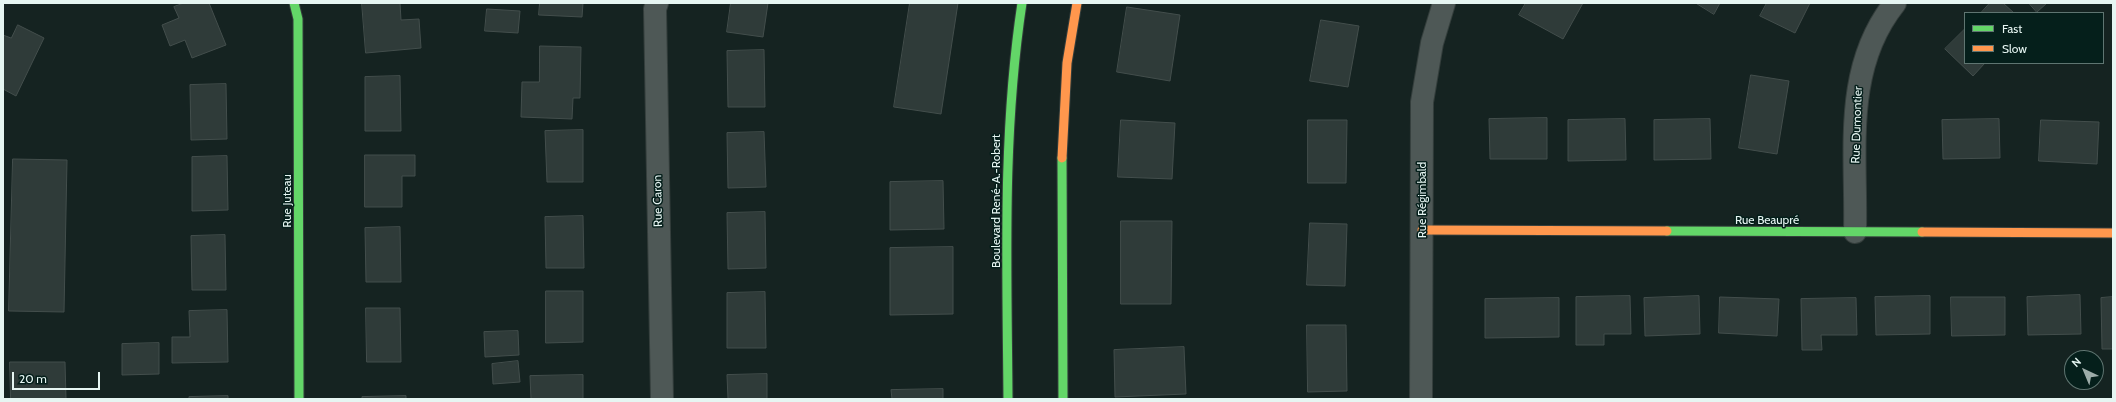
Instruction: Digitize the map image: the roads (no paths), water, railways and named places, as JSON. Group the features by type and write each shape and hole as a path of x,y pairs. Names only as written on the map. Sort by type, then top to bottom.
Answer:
{"street":[{"name":"Rue Juteau","path":"294,3 298,19 299,399"},
{"name":"Rue Caron","path":"657,3 655,9 662,399"},
{"name":"Boulevard René-A.-Robert","path":"1008,399 1008,137 1015,46 1022,3"},
{"path":"1063,399 1062,181 1064,114 1069,51 1076,3"},
{"name":"Rue Régimbald","path":"1421,399 1422,102 1432,43 1444,3"},
{"name":"Rue Dumontier","path":"1855,232 1858,88 1864,61 1874,35 1895,3"},
{"name":"Rue Beaupré","path":"1422,230 2113,232"}]}
